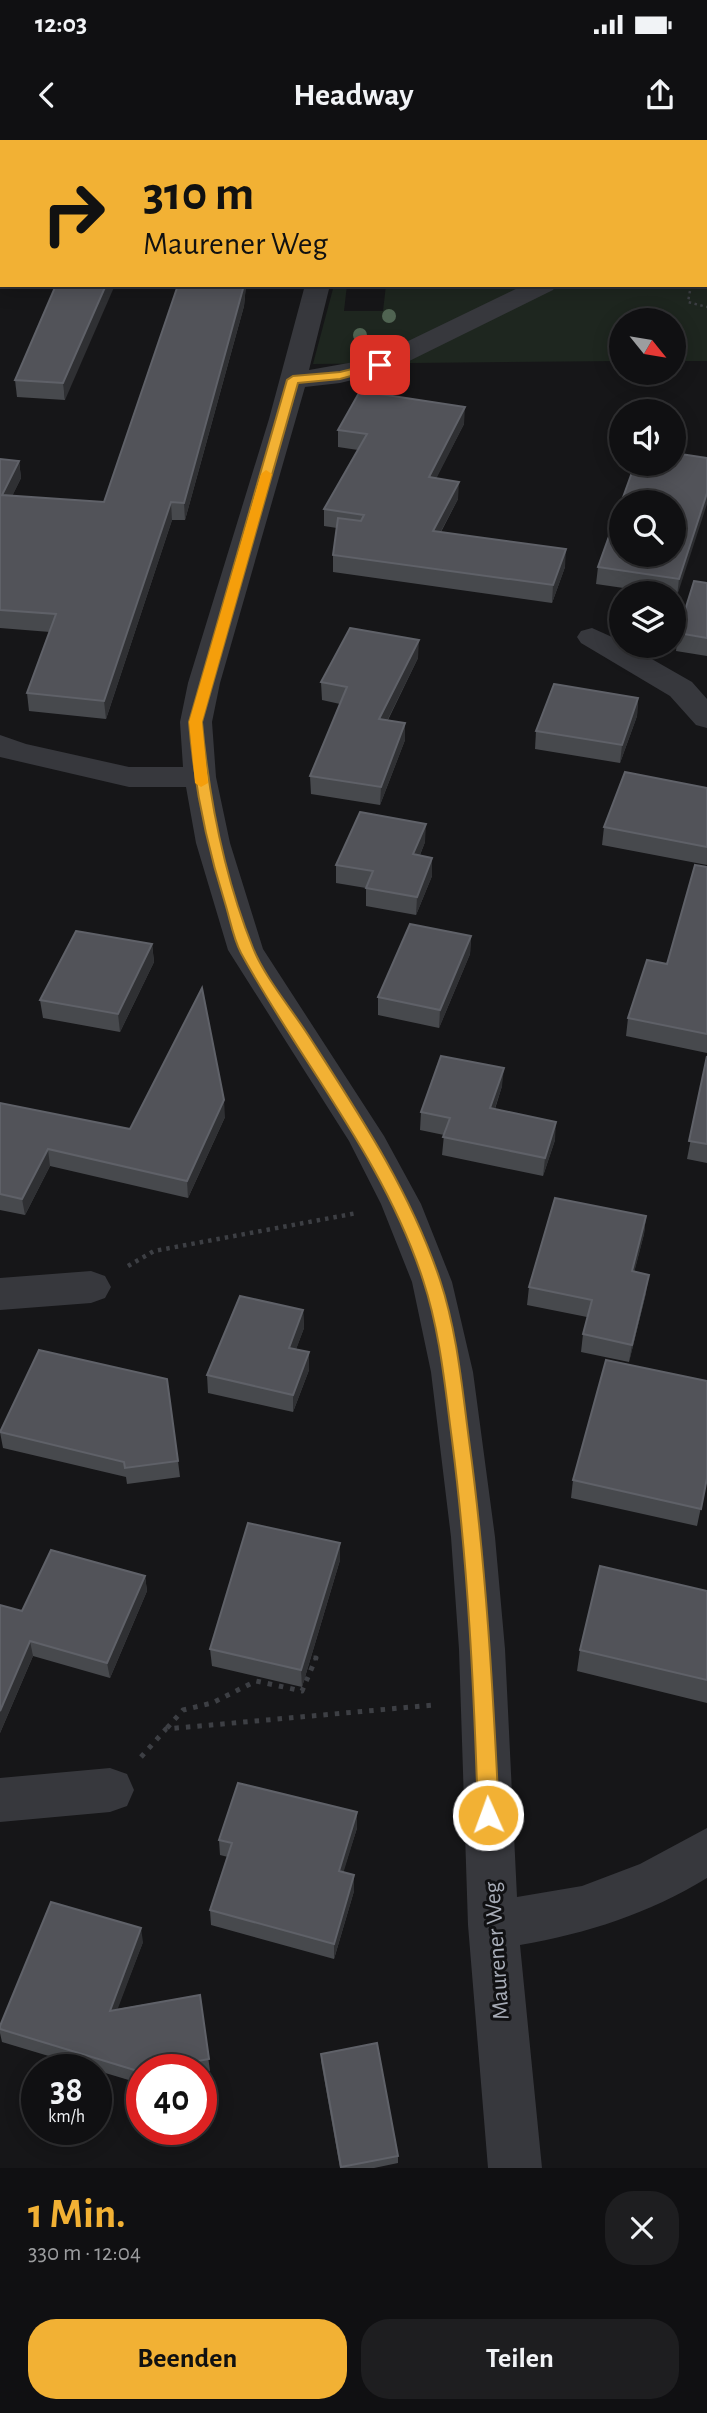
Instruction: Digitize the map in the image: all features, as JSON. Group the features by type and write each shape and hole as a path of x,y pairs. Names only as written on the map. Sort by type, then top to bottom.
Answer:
{"street":[{"name":"Maurener Weg","path":"317,287 204,683 196,722 200,777 213,843 246,950 365,1136 401,1204 432,1282 452,1372 473,1537 484,1701 493,1925 515,2168"},
{"path":"293,380 340,375 380,365 540,287"},
{"path":"592,637 681,689 707,718"},
{"path":"0,745 17,752 129,777 200,777"},
{"path":"0,1294 91,1287"},
{"path":"0,1800 110,1790"},
{"path":"493,1925 582,1910 656,1882 707,1851"}],"path":[{"path":"691,287 688,302 707,307"},
{"path":"91,1287 153,1251 401,1204"},
{"path":"110,1790 183,1710 212,1703 257,1682 302,1691 316,1658 310,1658"},
{"path":"166,1729 484,1701"}],"shaded area":[{"path":"333,287 347,287 344,311 383,311 386,287 707,287 707,361 686,361 686,308 609,308 609,361 313,364"}],"building":[{"path":"55,287 105,287 63,383 15,380"},
{"path":"177,287 243,287 184,503 171,502 104,701 27,693 56,614 0,610 0,459 19,461 2,495 104,502"},
{"path":"360,391 465,407 429,477 459,482 433,531 566,549 553,585 333,555 338,518 361,521 364,515 324,509 367,434 338,430"},
{"path":"686,455 707,458 707,493 686,558 686,490 625,490 631,476 686,476"},
{"path":"609,536 609,567 683,567 679,579 598,567"},
{"path":"694,581 707,583 707,638 686,634 686,607"},
{"path":"350,628 419,640 379,719 405,723 381,787 310,776 347,687 321,682"},
{"path":"554,684 638,698 622,745 536,731"},
{"path":"625,772 707,788 707,847 604,827"},
{"path":"360,812 426,824 413,854 432,858 417,897 366,888 373,871 336,865"},
{"path":"695,865 707,867 707,1034 628,1018 647,960 667,964"},
{"path":"410,924 471,936 440,1010 378,997"},
{"path":"76,931 152,944 118,1014 40,1000"},
{"path":"202,988 224,1100 187,1181 48,1149 22,1199 0,1194 0,1103 130,1129"},
{"path":"441,1056 504,1068 490,1108 556,1122 545,1158 443,1137 450,1118 421,1112"},
{"path":"707,1056 707,1144 689,1141"},
{"path":"555,1198 646,1216 632,1271 649,1275 632,1345 583,1334 592,1300 529,1287"},
{"path":"240,1296 303,1310 289,1348 309,1352 293,1395 207,1375"},
{"path":"39,1350 167,1379 178,1461 125,1468 124,1462 0,1432"},
{"path":"606,1360 707,1381 707,1478 701,1509 573,1480"},
{"path":"248,1523 340,1543 301,1670 210,1649"},
{"path":"51,1550 145,1576 107,1663 30,1641 0,1711 0,1605 22,1611"},
{"path":"600,1566 707,1591 707,1680 580,1650"},
{"path":"238,1783 357,1812 339,1871 354,1875 334,1944 210,1910 232,1843 219,1840"},
{"path":"51,1902 141,1928 110,2011 200,1995 208,2054 126,2054 126,2067 112,2063 112,2054 82,2054 0,2029"},
{"path":"377,2043 398,2156 341,2167 321,2054"}],"slow traffic":[{"path":"201,783 196,722 204,683 266,474"}],"route":[{"path":"380,365 340,375 293,380 204,683 196,722 200,777 213,843 246,950 365,1136 401,1204 432,1282 452,1372 473,1537 482,1649 488,1815"}]}
